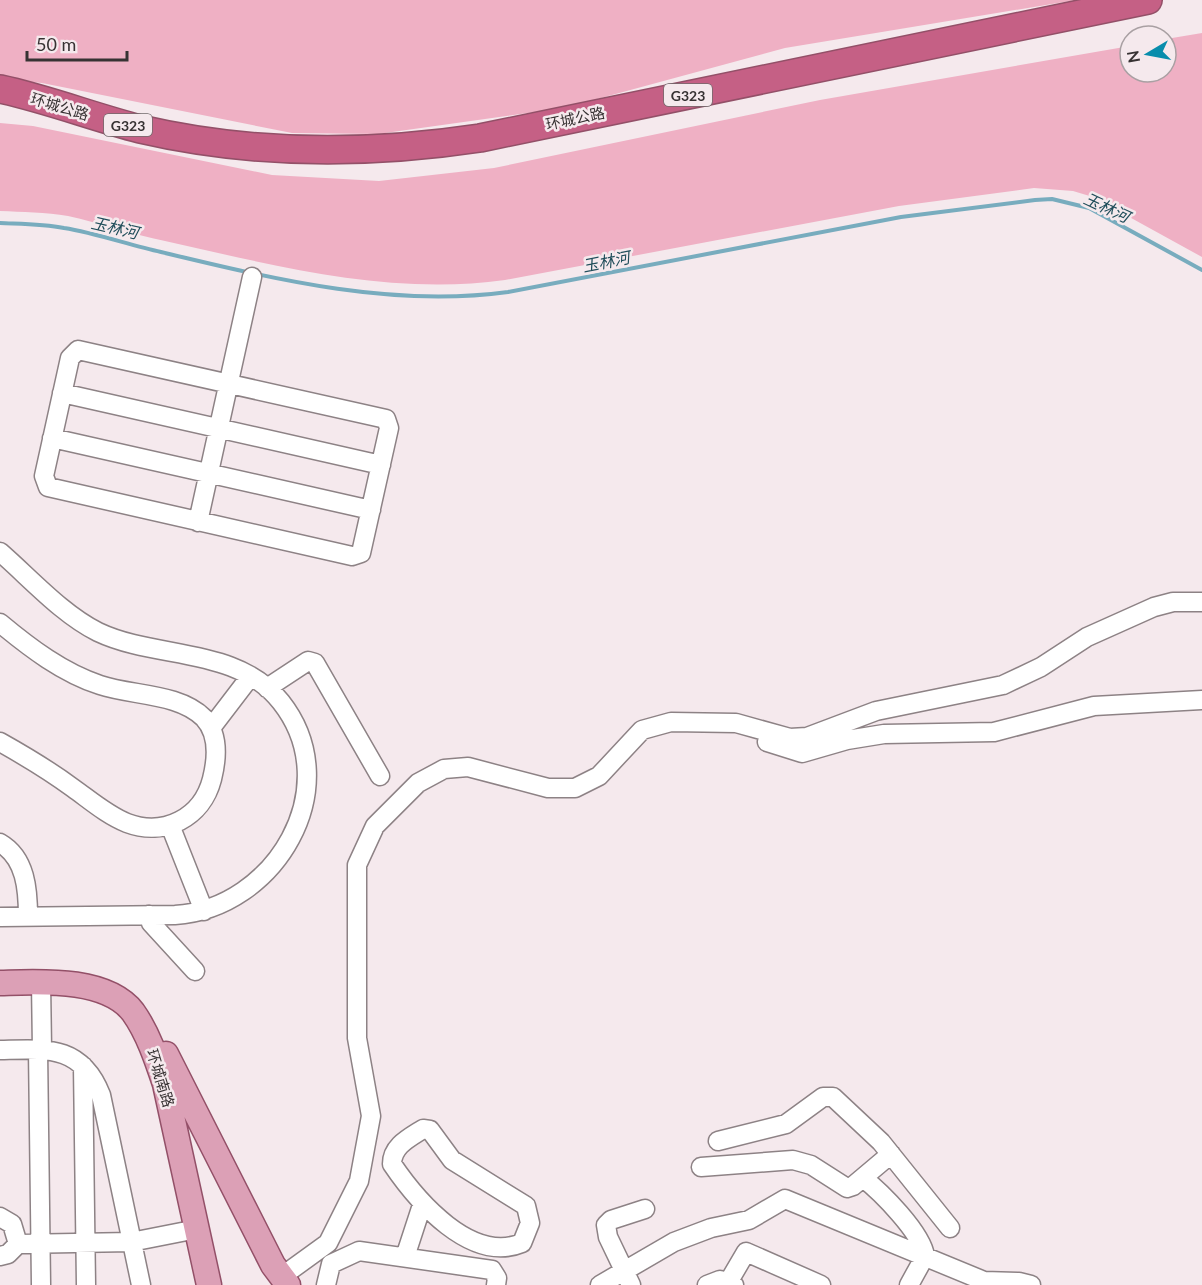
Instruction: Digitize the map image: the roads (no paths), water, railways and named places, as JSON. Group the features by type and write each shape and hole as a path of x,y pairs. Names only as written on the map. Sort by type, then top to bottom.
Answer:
{"highway":[{"name":"环城公路","path":"0,89 143,129 224,143 292,149 368,150 480,138 1148,0"}],"main road":[{"path":"0,983 41,982 88,988 118,1000 132,1010 163,1049 178,1097 284,1281"},
{"name":"环城南路","path":"178,1097 197,1229 209,1285"}],"street":[{"path":"198,522 252,277"},
{"path":"78,350 228,383 387,419 389,428 362,550 355,556 48,487 44,476 71,354 78,350"},
{"path":"62,393 381,465"},
{"path":"52,438 371,510"},
{"path":"0,552 74,616 97,631 122,640 215,661 250,677 267,688 289,713 301,739 306,775 301,814 288,845 268,872 244,892 204,911 149,915 0,917"},
{"path":"284,1281 328,1243 356,1191 362,1170 371,1116 357,1038 356,880 362,851 385,814 418,783 444,769 476,767 548,788 566,789 584,785 599,776 633,738 647,728 671,722 736,723 790,738 807,737 876,711 1003,685 1052,661 1087,637 1154,607 1173,602 1202,602"},
{"path":"0,623 36,651 77,675 120,691 183,705 199,714 211,728 216,755 208,791 195,810 170,825 141,827 120,820 30,759 0,742"},
{"path":"267,688 308,661 315,663 380,776"},
{"path":"211,728 250,677"},
{"path":"736,723 744,732 789,751 802,753 846,740 884,734 994,732 1094,706 1202,700"},
{"path":"170,825 204,911"},
{"path":"0,843 11,851 21,868 27,888 28,917"},
{"path":"149,915 151,923 195,971"},
{"path":"41,982 41,1285"},
{"path":"0,1050 40,1049 68,1055 92,1076 100,1095 141,1285"},
{"path":"83,1066 86,1285"},
{"path":"718,1141 786,1124 828,1096 833,1097 891,1154 950,1228"},
{"path":"423,1129 430,1130 452,1160 466,1171 526,1206 530,1213 530,1223 522,1243 496,1247 468,1238 422,1205 392,1164 392,1156 398,1147 423,1129"},
{"path":"702,1167 793,1160 811,1166 847,1188 853,1186 891,1154"},
{"path":"863,1178 885,1197 921,1242 925,1256 909,1285"},
{"path":"600,1285 628,1278 674,1242 711,1228 749,1220 785,1199 984,1281 1001,1284 1019,1282 1031,1285"},
{"path":"405,1257 422,1205"},
{"path":"628,1278 608,1237 606,1225 611,1220 645,1209"},
{"path":"0,1217 12,1224 18,1244"},
{"path":"0,1256 8,1254 18,1244 130,1242 197,1229"},
{"path":"130,1242 130,1285"},
{"path":"326,1285 331,1264 345,1255 359,1251 405,1257 494,1277 496,1247"},
{"path":"707,1285 720,1280 732,1283 746,1252 821,1285"}],"waterway":[{"name":"玉林河","path":"0,223 76,230 246,272 333,288 420,296 464,296 508,292 901,217 1052,199 1089,208 1202,270"}]}
